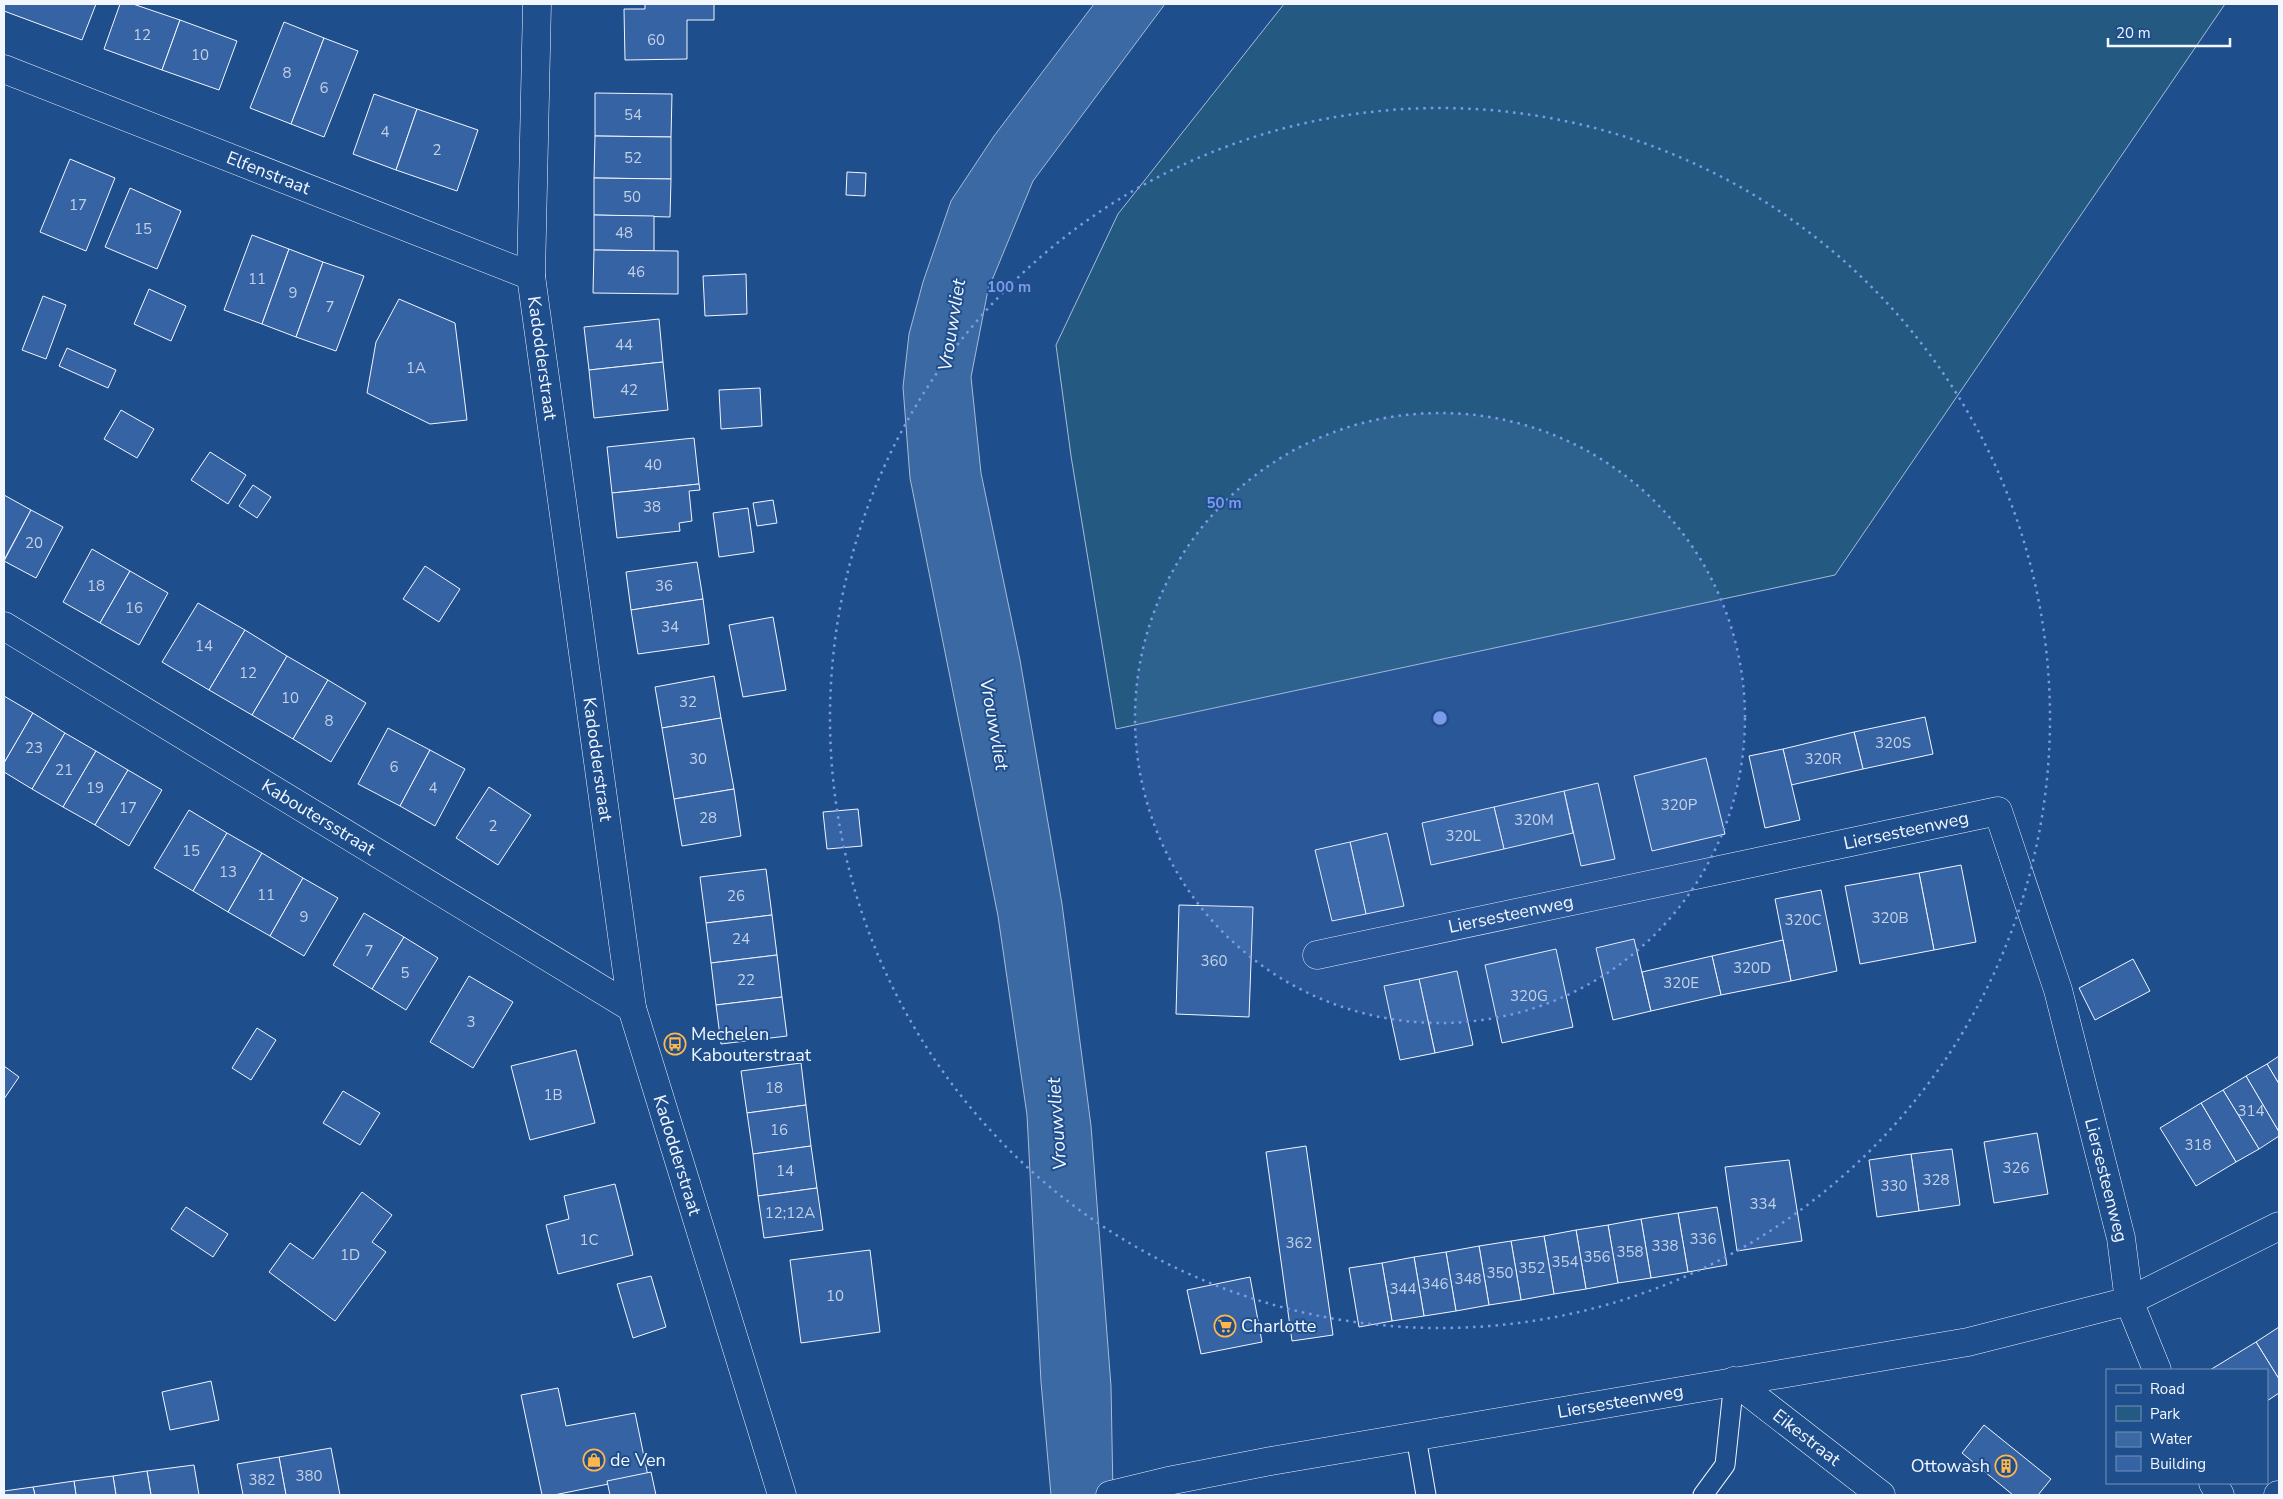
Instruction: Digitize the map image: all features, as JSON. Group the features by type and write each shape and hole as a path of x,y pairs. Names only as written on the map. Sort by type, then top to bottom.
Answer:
{"street":[{"name":"Kadodderstraat","path":"537,4 532,276 632,1008 782,1495"},
{"name":"Elfenstraat","path":"4,69 532,276"},
{"name":"Kaboutersstraat","path":"4,626 632,1008"},
{"name":"Liersesteenweg","path":"1317,955 1998,810 2058,990 2121,1238 2129,1301"},
{"name":"Liersesteenweg","path":"1110,1495 1272,1461 1968,1342 2129,1301 2279,1226"},
{"path":"2129,1301 2157,1369"},
{"name":"Eikestraat","path":"1734,1381 1881,1495"},
{"path":"2214,1484 2220,1495"}],"lane":[{"path":"1704,1495 1726,1464 1734,1381"},
{"path":"1416,1437 1426,1495"}],"green space":[{"path":"1284,4 2225,4 1835,575 1116,729 1071,456 1056,345 1118,214"}],"water":[{"name":"Vrouwvliet","path":"1094,4 1165,4 1033,181 988,290 971,377 981,473 1020,660 1062,904 1091,1126 1111,1386 1113,1495 1051,1495 1041,1382 1027,1115 998,916 910,478 903,387 909,334 923,282 951,201 994,136"}],"building":[{"path":"4,4 96,4 82,40 4,11"},
{"path":"120,4 133,4 180,20 162,70 104,49"},
{"path":"645,4 714,4 714,20 687,20 687,59 625,60 624,9 645,9"},
{"path":"180,20 237,41 219,90 162,70"},
{"path":"284,22 324,38 291,124 250,108"},
{"path":"324,38 358,51 324,137 291,124"},
{"path":"595,93 672,94 671,137 595,136"},
{"path":"374,94 417,109 396,170 353,154"},
{"path":"417,109 478,130 457,191 396,170"},
{"path":"595,136 671,137 671,179 594,178"},
{"path":"70,159 115,178 86,251 40,232"},
{"path":"847,172 866,173 865,196 846,195"},
{"path":"594,178 671,179 670,217 594,215"},
{"path":"130,188 181,211 157,269 105,247"},
{"path":"594,215 654,216 654,251 594,250"},
{"path":"252,235 289,249 262,324 224,310"},
{"path":"289,249 323,262 296,337 262,324"},
{"path":"594,250 678,251 678,294 593,293"},
{"path":"323,262 364,276 336,351 296,337"},
{"path":"746,274 747,314 705,316 703,276"},
{"path":"149,289 186,306 171,341 134,324"},
{"path":"43,296 66,305 46,359 22,350"},
{"path":"399,299 455,323 467,420 430,424 367,393 376,342"},
{"path":"659,319 663,362 589,370 584,327"},
{"path":"67,348 116,370 108,388 59,366"},
{"path":"663,362 668,410 594,418 589,370"},
{"path":"760,388 762,426 721,429 719,390"},
{"path":"121,410 154,429 137,458 104,439"},
{"path":"694,438 699,484 612,493 607,447"},
{"path":"210,452 246,475 228,504 191,480"},
{"path":"699,484 700,490 689,491 692,521 679,523 680,531 617,538 612,493"},
{"path":"253,485 271,497 257,518 239,506"},
{"path":"4,495 31,510 4,560"},
{"path":"773,500 777,523 757,526 753,503"},
{"path":"748,508 754,552 719,557 713,513"},
{"path":"31,510 63,527 36,578 4,561"},
{"path":"92,549 130,571 100,623 63,602"},
{"path":"697,562 703,599 631,610 626,572"},
{"path":"425,566 460,589 439,622 403,599"},
{"path":"130,571 168,593 139,645 100,623"},
{"path":"703,599 709,644 638,654 631,610"},
{"path":"198,603 245,630 209,690 162,662"},
{"path":"773,617 786,690 743,697 729,625"},
{"path":"245,630 287,656 252,715 209,690"},
{"path":"287,656 328,680 293,739 252,715"},
{"path":"714,676 721,718 662,728 655,687"},
{"path":"328,680 366,703 331,762 293,739"},
{"path":"4,696 33,713 4,763"},
{"path":"33,713 65,733 32,789 4,772 4,763"},
{"path":"1925,717 1933,754 1863,769 1854,732"},
{"path":"721,718 734,789 674,799 662,728"},
{"path":"388,728 430,750 400,806 358,784"},
{"path":"1854,732 1863,769 1791,785 1783,749"},
{"path":"65,733 96,751 63,807 32,789"},
{"path":"1783,749 1800,820 1765,828 1749,756"},
{"path":"430,750 465,769 435,826 400,806"},
{"path":"96,751 128,770 95,825 63,807"},
{"path":"1706,758 1725,834 1652,851 1634,776"},
{"path":"128,770 162,790 129,846 95,825"},
{"path":"1598,783 1615,859 1581,866 1564,791"},
{"path":"489,787 531,815 498,865 456,838"},
{"path":"734,789 741,836 682,846 674,799"},
{"path":"1564,791 1573,833 1504,849 1494,807"},
{"path":"1494,807 1504,849 1431,865 1422,823"},
{"path":"858,809 862,846 827,849 823,812"},
{"path":"189,810 227,833 193,891 154,868"},
{"path":"227,833 262,853 228,912 193,891"},
{"path":"1387,833 1404,906 1366,914 1350,842"},
{"path":"1350,842 1366,914 1332,921 1315,850"},
{"path":"262,853 303,878 270,936 228,912"},
{"path":"1961,865 1976,942 1934,950 1919,873"},
{"path":"766,869 772,915 706,923 700,877"},
{"path":"1919,873 1934,950 1860,964 1845,886"},
{"path":"303,878 338,898 304,956 270,936"},
{"path":"1821,890 1837,971 1791,981 1775,899"},
{"path":"1179,905 1253,907 1249,1017 1176,1014"},
{"path":"364,913 404,937 372,989 333,965"},
{"path":"772,915 777,955 711,963 706,923"},
{"path":"404,937 438,958 406,1010 372,989"},
{"path":"1634,939 1651,1011 1613,1020 1596,948"},
{"path":"1783,940 1791,981 1721,995 1712,956"},
{"path":"1556,949 1573,1027 1502,1043 1485,965"},
{"path":"777,955 782,997 716,1005 711,963"},
{"path":"1712,956 1721,995 1651,1011 1642,972"},
{"path":"2133,959 2150,991 2095,1020 2079,988"},
{"path":"1457,971 1473,1045 1435,1053 1419,979"},
{"path":"469,976 513,1002 473,1068 430,1042"},
{"path":"1419,979 1435,1053 1400,1060 1384,986"},
{"path":"782,997 787,1036 721,1044 716,1005"},
{"path":"257,1028 276,1040 251,1080 232,1068"},
{"path":"576,1050 595,1123 530,1140 511,1066"},
{"path":"2279,1056 2279,1084 2267,1064"},
{"path":"801,1063 806,1105 747,1113 741,1071"},
{"path":"2267,1064 2279,1084 2279,1132 2246,1076"},
{"path":"4,1066 19,1077 4,1099"},
{"path":"2246,1076 2279,1132 2279,1136 2259,1149 2223,1090"},
{"path":"2223,1090 2259,1149 2236,1162 2201,1103"},
{"path":"343,1091 380,1113 360,1145 323,1123"},
{"path":"2201,1103 2236,1162 2196,1186 2160,1128"},
{"path":"806,1105 811,1146 753,1154 747,1113"},
{"path":"2037,1133 2048,1194 1994,1203 1984,1142"},
{"path":"811,1146 817,1188 758,1196 753,1154"},
{"path":"1306,1146 1333,1335 1292,1341 1266,1152"},
{"path":"1952,1149 1960,1205 1919,1211 1911,1154"},
{"path":"1911,1154 1919,1211 1877,1217 1869,1160"},
{"path":"1789,1160 1802,1241 1737,1251 1725,1167"},
{"path":"615,1184 633,1255 558,1274 546,1225 569,1219 564,1196"},
{"path":"817,1188 823,1230 764,1238 758,1196"},
{"path":"362,1192 392,1215 372,1242 386,1252 335,1321 269,1272 290,1243 313,1259"},
{"path":"186,1207 228,1234 213,1257 171,1229"},
{"path":"1717,1207 1727,1265 1688,1272 1678,1213"},
{"path":"1678,1213 1688,1272 1651,1278 1641,1219"},
{"path":"1641,1219 1651,1278 1618,1283 1608,1225"},
{"path":"1608,1225 1618,1283 1586,1289 1576,1230"},
{"path":"1576,1230 1586,1289 1554,1294 1544,1236"},
{"path":"1544,1236 1554,1294 1521,1300 1511,1241"},
{"path":"1511,1241 1521,1300 1489,1305 1479,1246"},
{"path":"1479,1246 1489,1305 1456,1311 1446,1252"},
{"path":"870,1250 880,1332 801,1343 790,1260"},
{"path":"1446,1252 1456,1311 1424,1316 1414,1257"},
{"path":"1414,1257 1424,1316 1392,1321 1382,1263"},
{"path":"1382,1263 1392,1321 1359,1327 1349,1268"},
{"path":"651,1276 666,1327 633,1338 617,1284"},
{"path":"1250,1277 1262,1342 1201,1354 1187,1290"},
{"path":"2279,1327 2279,1379 2256,1342"},
{"path":"2256,1342 2279,1379 2279,1393 2268,1400 2268,1369 2212,1369"},
{"path":"211,1381 219,1420 170,1430 162,1392"},
{"path":"558,1388 566,1426 635,1413 648,1476 554,1495 542,1495 521,1395"},
{"name":"Ottowash","path":"1984,1425 2051,1479 2038,1495 2013,1495 1962,1453"},
{"path":"331,1448 340,1495 286,1495 279,1457"},
{"path":"279,1457 286,1495 243,1495 237,1464"},
{"path":"194,1465 199,1495 151,1495 147,1471"},
{"path":"147,1471 151,1495 116,1495 113,1476"},
{"path":"651,1472 656,1495 610,1495 607,1481"},
{"path":"113,1476 116,1495 76,1495 74,1481"},
{"path":"74,1481 76,1495 35,1495 33,1487"},
{"path":"33,1487 35,1495 4,1495 4,1491"}],"place":[{"name":"Mechelen Kabouterstraat","path":"675,1044"},
{"name":"Charlotte","path":"1225,1326"},
{"name":"de Ven","path":"594,1460"},
{"name":"Ottowash","path":"2006,1466"}]}
